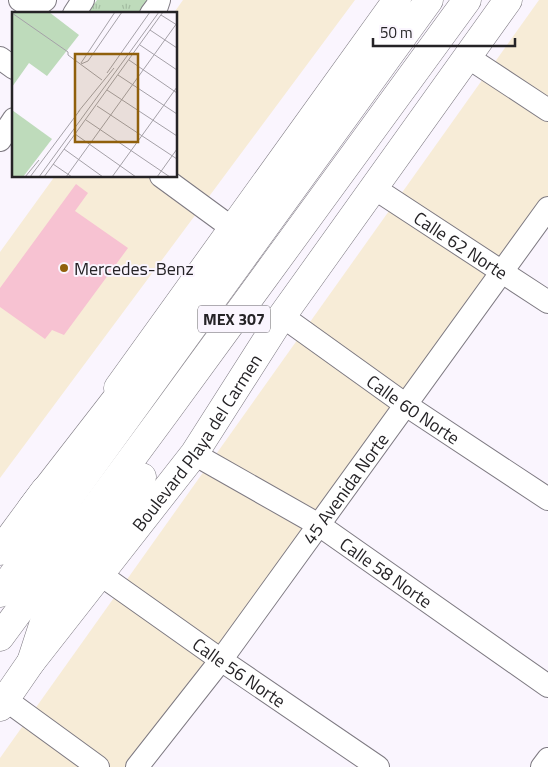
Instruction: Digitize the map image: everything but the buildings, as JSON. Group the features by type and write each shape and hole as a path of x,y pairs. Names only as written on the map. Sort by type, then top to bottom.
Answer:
{"main road":[{"path":"0,551 397,0"},
{"name":"MEX 307","path":"0,593 429,0"},
{"name":"MEX 307","path":"0,637 467,0"},
{"name":"Boulevard Playa del Carmen","path":"3,704 31,662 194,454 282,316 466,56 508,0"},
{"path":"31,662 44,622 97,540 328,212 378,122"},
{"path":"31,509 221,266 286,179 336,128"}],"street":[{"path":"20,0 33,9 45,0"},
{"path":"75,12 83,0"},
{"path":"152,12 159,0"},
{"path":"466,56 548,110"},
{"path":"0,58 12,67"},
{"path":"0,140 12,121"},
{"path":"164,178 232,228"},
{"name":"Calle 62 Norte","path":"374,188 548,302"},
{"name":"45 Avenida Norte","path":"137,767 221,660 548,208"},
{"name":"Calle 60 Norte","path":"282,316 406,405 548,499"},
{"name":"Calle 58 Norte","path":"194,454 318,525 548,686"},
{"name":"Calle 56 Norte","path":"100,575 378,767"},
{"path":"3,704 98,767"},
{"path":"542,767 548,759"}],"shaded area":[{"path":"183,0 355,0 0,478 0,252 54,178 178,178 178,12 174,12"},
{"path":"539,0 548,0 548,205 144,767 0,767 0,758"}],"green space":[{"path":"97,0 151,0 144,12 88,12"}],"place":[{"name":"Mercedes-Benz","path":"64,268"}]}
